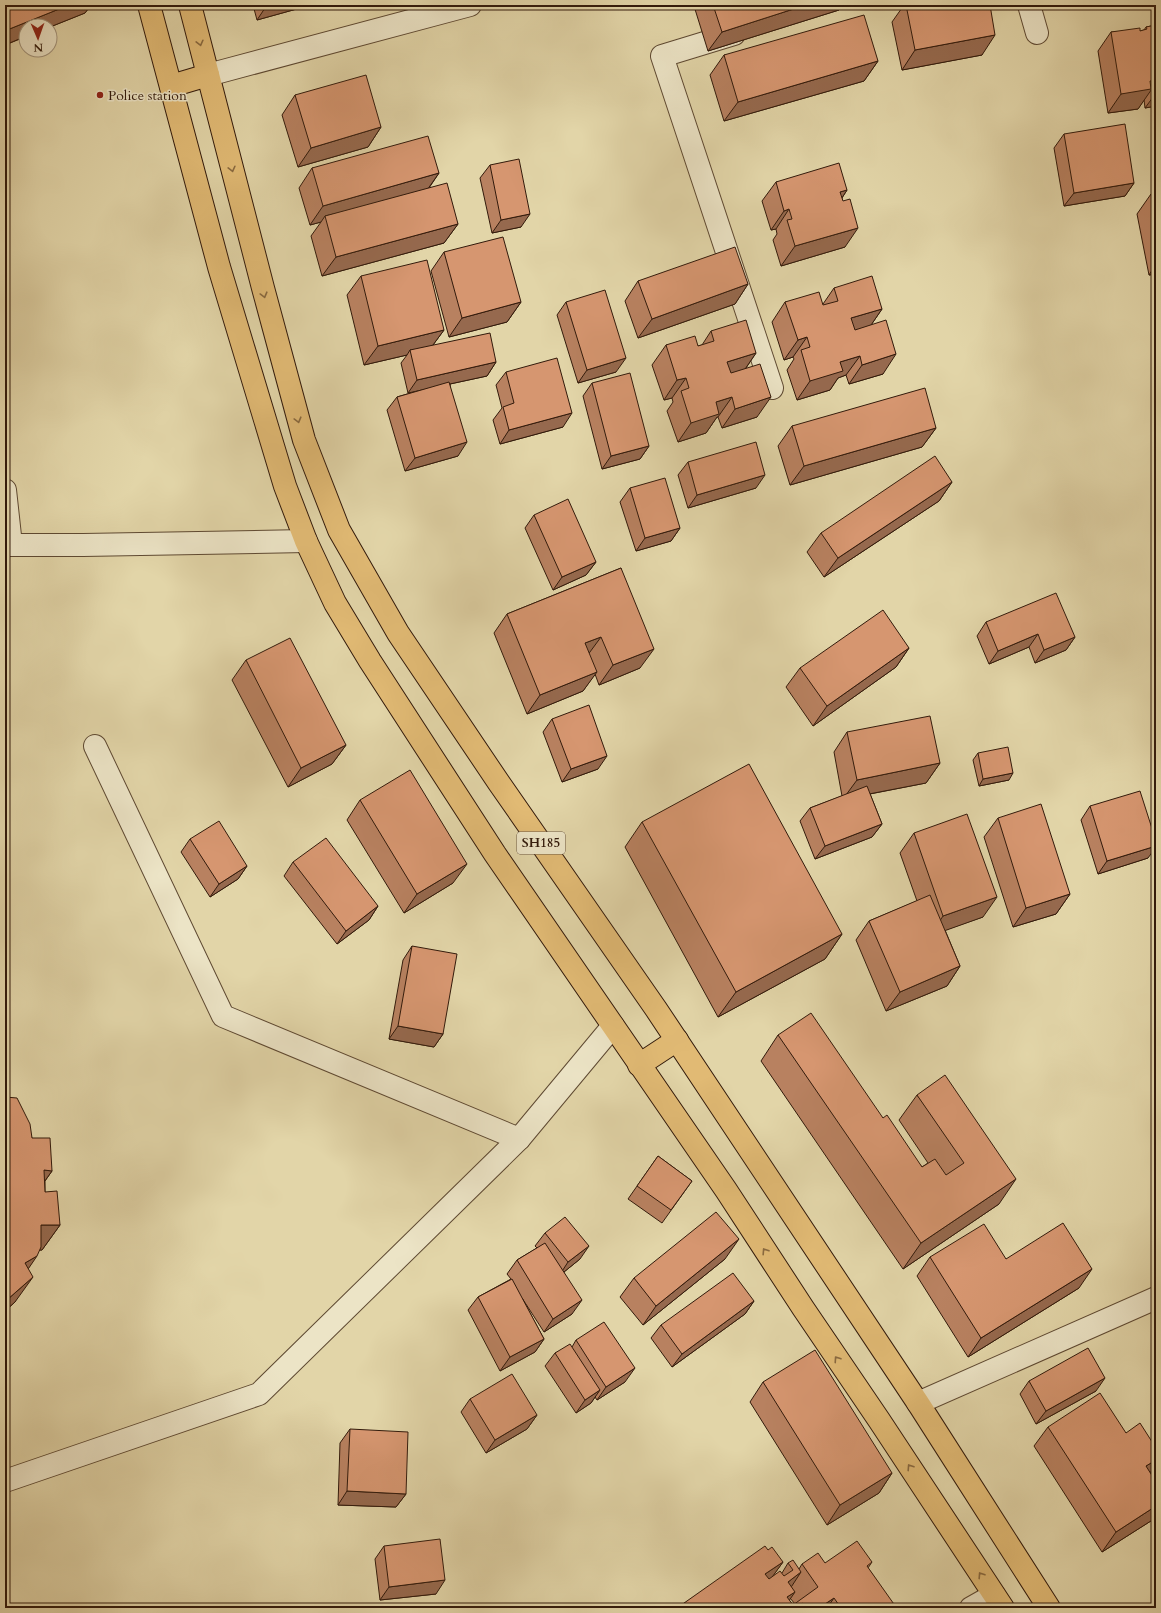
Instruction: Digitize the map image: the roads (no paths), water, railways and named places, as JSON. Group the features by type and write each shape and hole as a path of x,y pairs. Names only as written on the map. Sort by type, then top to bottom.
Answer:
{"main road":[{"name":"SH185","path":"149,5 219,267 285,486 306,541 334,603 495,854 726,1190 998,1602"},
{"name":"SH185","path":"190,5 304,440 339,530 398,633 499,783 677,1040 918,1403 1049,1608"},
{"path":"171,86 208,75"},
{"path":"639,1065 677,1040"}],"street":[{"path":"208,75 470,5"},
{"path":"1029,5 1037,33"},
{"path":"754,28 662,56 772,388"},
{"path":"5,490 8,545 306,541"},
{"path":"95,746 222,1016 518,1139"},
{"path":"5,1481 259,1394 518,1139 613,1026"},
{"path":"918,1403 1156,1298"},
{"path":"971,1608 998,1602"}],"place":[{"name":"Police station","path":"100,95"}]}
